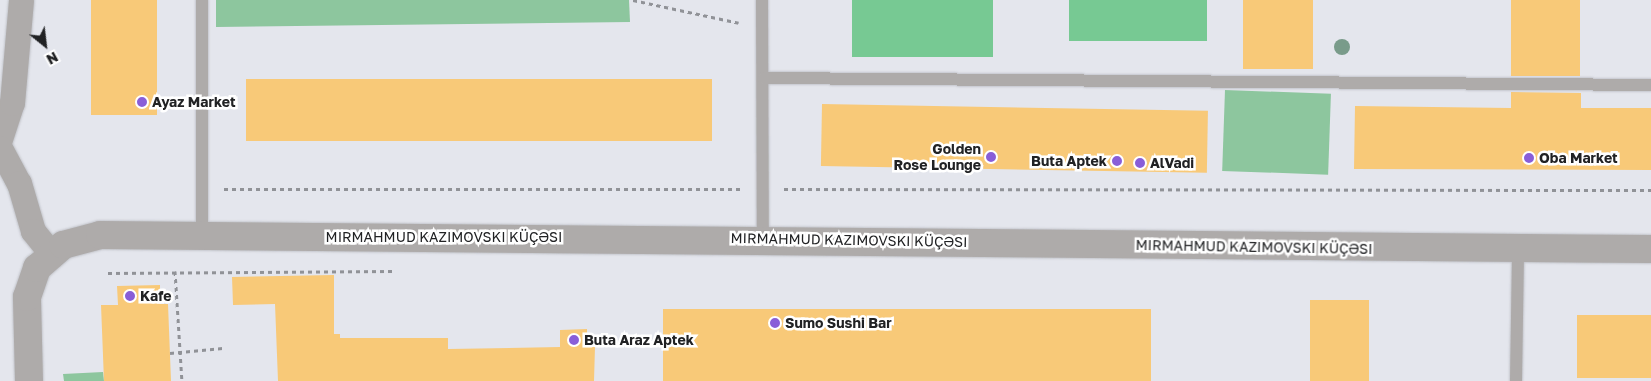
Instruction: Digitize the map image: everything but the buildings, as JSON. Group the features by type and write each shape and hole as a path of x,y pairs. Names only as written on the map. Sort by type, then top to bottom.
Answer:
{"street":[{"path":"0,139 12,103 21,0"},
{"path":"0,148 19,183 33,231 51,253"},
{"path":"29,381 27,297 37,268 51,253 77,239 100,236 763,239 1518,251 1651,249"}],"lane":[{"path":"202,0 202,237"},
{"path":"762,0 764,78 763,239"},
{"path":"764,78 1651,85"},
{"path":"1516,381 1518,251"}],"path":[{"path":"633,0 762,28"},
{"path":"202,189 1651,190"},
{"path":"108,273 142,271"},
{"path":"175,271 182,381"},
{"path":"170,353 223,348"}],"green space":[{"path":"216,0 629,0 630,22 216,27"},
{"path":"852,0 993,0 993,57 852,57"},
{"path":"1069,0 1207,0 1207,41 1069,41"},
{"path":"1225,90 1331,94 1328,175 1222,171"},
{"path":"103,372 104,381 64,381 63,374"}],"place":[{"name":"Ayaz Market","path":"142,102"},
{"name":"Golden Rose Lounge","path":"991,157"},
{"name":"Oba Market","path":"1529,158"},
{"name":"Buta Aptek","path":"1117,161"},
{"name":"AlVadi","path":"1140,163"},
{"name":"Kafe","path":"130,296"},
{"name":"Sumo Sushi Bar","path":"775,323"},
{"name":"Buta Araz Aptek","path":"574,340"}]}
